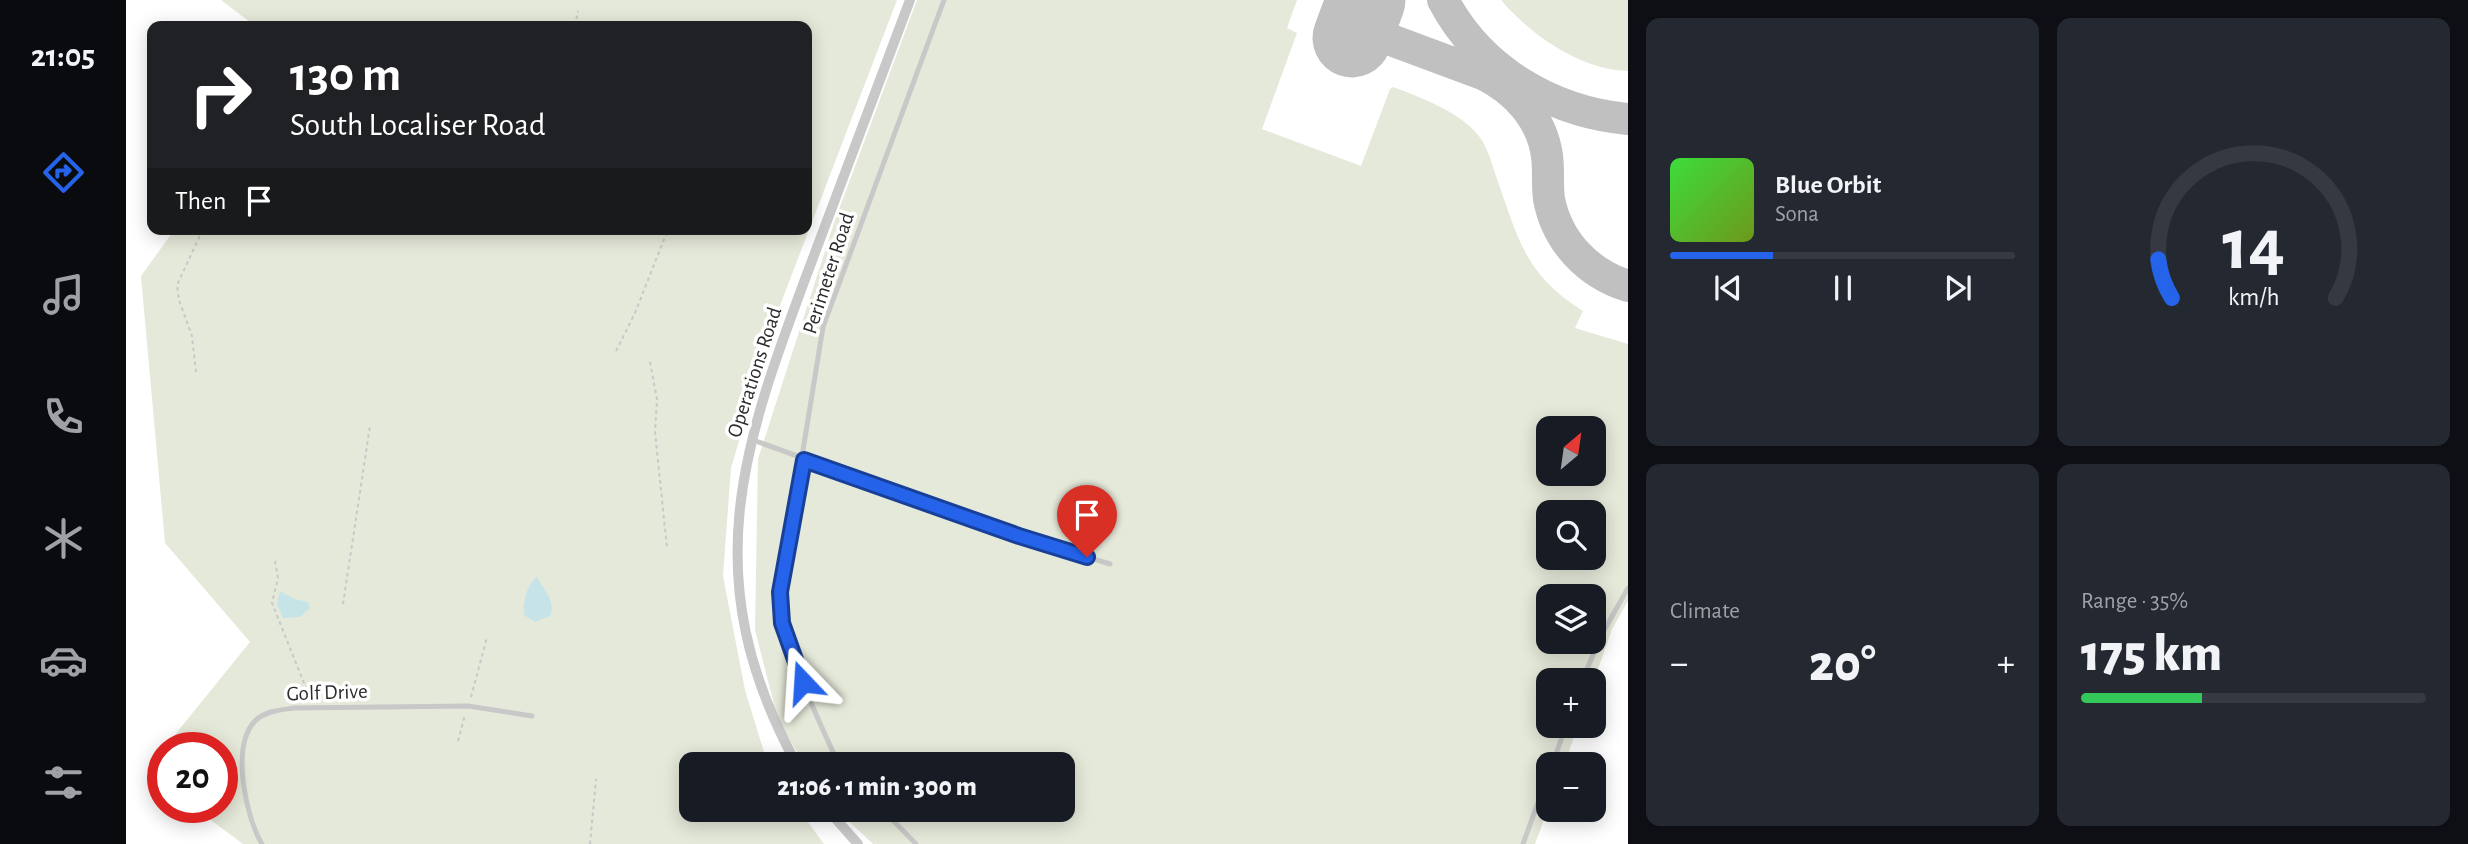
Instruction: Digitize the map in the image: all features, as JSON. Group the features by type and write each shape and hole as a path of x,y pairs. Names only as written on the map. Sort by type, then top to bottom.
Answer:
{"street":[{"name":"Operations Road","path":"790,752 763,698 753,668 739,588 738,518 751,439 780,346 910,0"},
{"path":"839,822 858,844"}],"lane":[{"name":"Perimeter Road","path":"835,752 811,705 782,623 780,592 824,327 944,0"},
{"path":"751,439 1019,536 1110,564"},
{"path":"1588,668 1601,636 1628,588"},
{"name":"Golf Drive","path":"262,844 254,831 245,800 242,765 249,729 254,721 271,711 468,706 532,716"},
{"path":"1523,844 1536,808"},
{"path":"895,822 916,844"}],"path":[{"path":"576,21 578,11"},
{"path":"196,372 192,336 179,300 177,285 200,235"},
{"path":"616,351 635,313 666,235"},
{"path":"650,362 657,399 654,432 667,548"},
{"path":"343,604 370,426"},
{"path":"275,561 278,578 272,596 275,614 314,708"},
{"path":"458,741 487,637"},
{"path":"590,844 596,779"}],"green space":[{"path":"221,0 897,0 812,222 812,21 248,21"},
{"path":"917,0 1297,0 1287,28 1297,33 1262,129 1361,166 1390,89 1393,87 1439,106 1461,119 1481,140 1526,254 1548,283 1583,311 1575,328 1628,344 1628,601 1612,629 1606,646 1606,584 1536,584 1536,654 1603,654 1598,668 1536,668 1536,738 1574,738 1569,752 1536,752 1536,822 1543,822 1535,844 873,844 850,822 1075,822 1075,752 797,752 779,724 755,630 758,459 835,220"},
{"path":"1501,0 1628,0 1628,71 1592,64 1558,48 1527,26"},
{"path":"171,235 807,235 776,316 731,468 723,576 745,690 764,752 679,752 679,822 808,822 824,844 243,844 215,823 238,823 238,732 177,732 250,642 165,543 141,276"}],"water":[{"path":"537,577 548,596 551,611 550,616 535,622 524,615 524,610 528,588"},
{"path":"280,591 294,599 308,602 310,608 300,617 283,618 277,604"}],"taxiway":[{"path":"1443,0 1458,25 1477,47 1497,67 1520,83 1545,97 1572,107 1599,115 1628,119"},
{"path":"1356,27 1504,82"},
{"path":"1483,74 1516,97 1526,107 1540,130 1547,156 1549,199 1553,214 1567,242 1599,273 1628,286"}],"runway":[{"path":"1352,38 1366,0"}],"route":[{"path":"803,682 782,623 780,592 804,460 1019,536 1087,557"}]}
